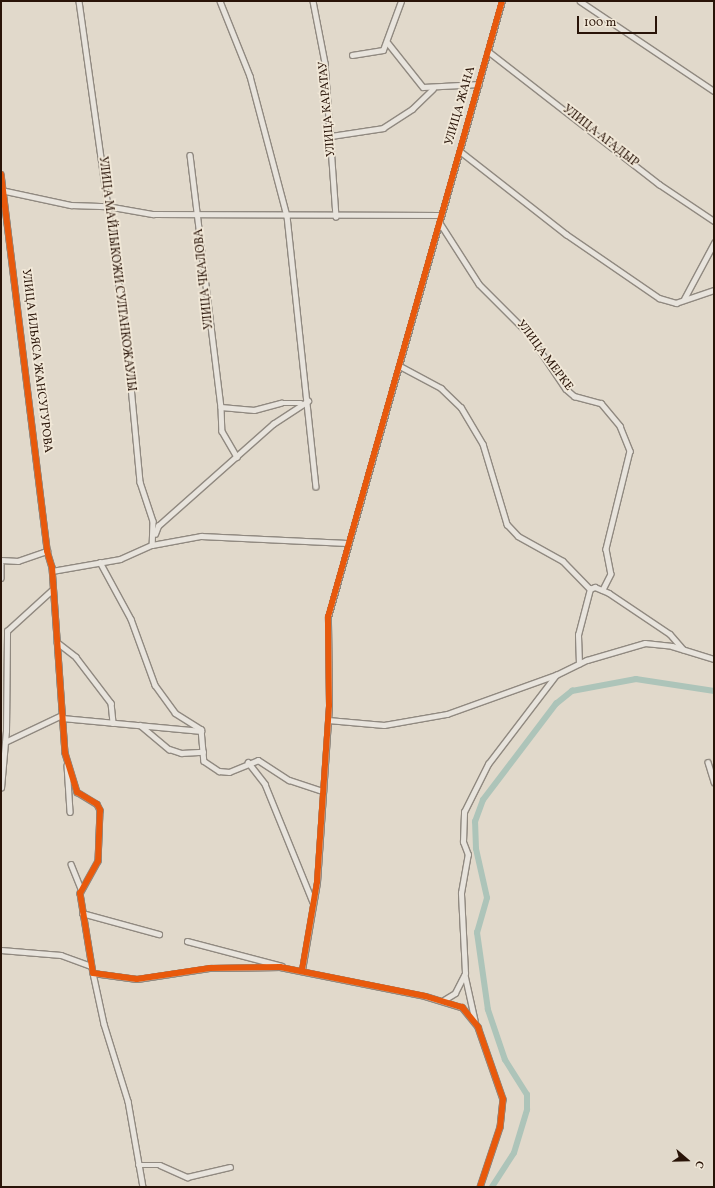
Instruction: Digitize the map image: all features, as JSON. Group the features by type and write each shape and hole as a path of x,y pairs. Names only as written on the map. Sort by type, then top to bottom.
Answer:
{"street":[{"name":"УЛИЦА МАЙЛЫКОЖИ СУЛТАНКОЖАУЛЫ","path":"79,1 127,344 140,482 154,535 152,545"},
{"path":"220,1 250,76 287,216 316,486"},
{"name":"УЛИЦА КАРАТАУ","path":"313,1 325,63 336,217"},
{"path":"352,55 376,53 388,43 402,1"},
{"name":"УЛИЦА ЖАНА","path":"302,970 313,902 328,720 326,627 348,543 440,223 440,215 460,151 502,1"},
{"path":"580,1 714,91"},
{"path":"388,43 420,85 433,89"},
{"name":"УЛИЦА АГАДЫР","path":"488,51 660,184 714,221"},
{"path":"331,136 383,128 412,109 433,89 458,82 479,84"},
{"path":"460,151 566,234 659,298 676,303 714,290"},
{"name":"УЛИЦА ЧКАЛОВА","path":"190,155 222,431 237,457"},
{"name":"УЛИЦА ИЛЬЯСА ЖАНСУГУРОВА","path":"1,174 47,551 52,571 62,717 67,759"},
{"path":"2,190 71,205 107,206 153,214 336,217 440,215"},
{"name":"УЛИЦА МЕРКЕ","path":"440,223 479,284 529,334 534,346 574,396 592,398 610,411 630,451 606,549 611,574 603,590"},
{"path":"684,300 714,243"},
{"path":"400,366 441,388 462,406 482,444 507,524 518,536 563,560 590,589 603,590 670,634 683,649"},
{"path":"220,404 254,410 281,402 301,403 308,401"},
{"path":"154,535 158,526 301,403"},
{"path":"52,571 137,553 152,545 201,536 242,535 348,543"},
{"path":"1,560 18,561 47,551"},
{"path":"100,562 130,618 155,685 175,713 197,725 201,731 204,761 219,771 229,772 248,762 263,761 289,780 323,791"},
{"path":"1,564 1,578"},
{"path":"1,788 5,742 5,677 10,627 53,589"},
{"path":"579,664 578,635 590,589"},
{"path":"57,642 76,657 112,703 113,723"},
{"path":"328,720 384,725 417,721 479,704 556,675 579,664 645,643 683,649 714,659"},
{"path":"480,1187 500,1127 503,1099 475,1022 465,973 461,893 468,855 463,842 464,812 488,764 556,675"},
{"path":"5,742 62,717 201,731"},
{"path":"140,725 170,749 181,753 203,752"},
{"path":"67,759 70,812"},
{"path":"67,759 77,792 97,804 100,810 98,861 81,889"},
{"path":"248,762 265,784 313,902"},
{"path":"708,762 714,782"},
{"path":"72,864 81,889 82,912 91,966 104,1024 128,1101 143,1187"},
{"path":"82,912 159,934"},
{"path":"187,941 290,968 444,1000 462,1007 475,1022"},
{"path":"1,944 9,950"},
{"path":"1,950 61,955 91,966"},
{"path":"93,974 137,979 239,966 290,968"},
{"path":"444,1000 455,993 465,973"},
{"path":"138,1165 160,1165 187,1177 230,1167"}],"waterway":[{"path":"492,1187 514,1153 527,1110 527,1095 505,1060 488,1010 477,933 487,898 476,849 475,822 483,800 556,704 572,691 636,679 714,691"}],"cycle path":[{"path":"302,970 317,882 329,705 328,617 502,1"},
{"path":"1,174 47,551 52,567 65,753 77,792 97,804 100,810 98,861 80,893 93,973 137,979 210,968 280,967 425,996 462,1007 478,1027 503,1099 500,1127 480,1187"}]}
